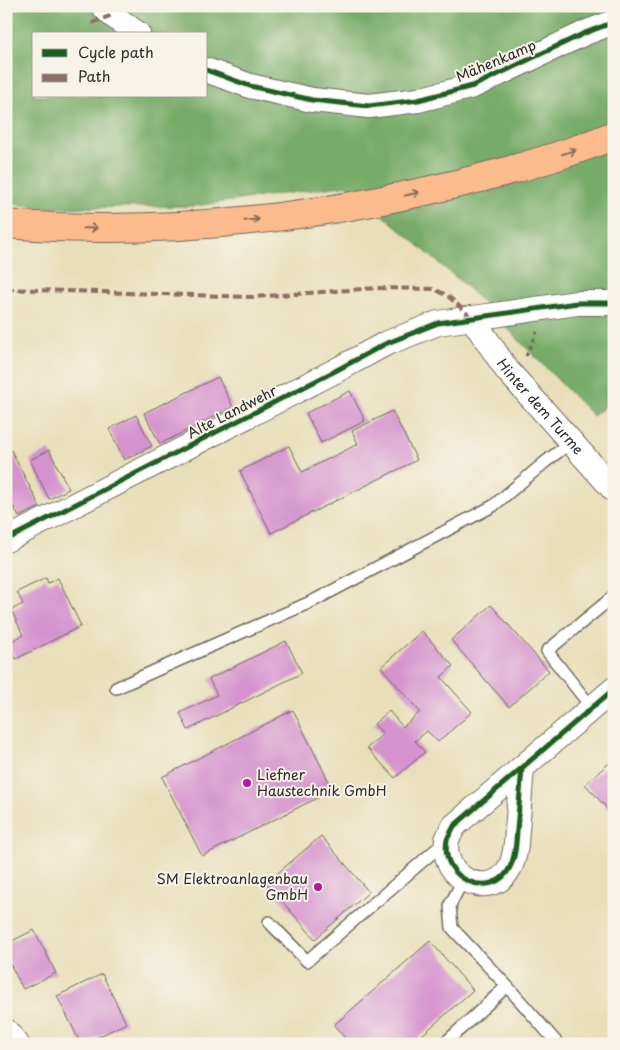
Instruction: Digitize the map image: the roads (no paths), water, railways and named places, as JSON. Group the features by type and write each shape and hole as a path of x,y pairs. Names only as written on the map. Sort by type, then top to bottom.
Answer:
{"highway":[{"path":"6,224 58,228 159,227 252,221 330,210 405,196 498,174 588,146 614,135"}],"street":[{"path":"107,11 135,32"},
{"name":"Mähenkamp","path":"208,71 250,86 312,100 369,106 379,105 418,100 473,86 585,33 614,22"},
{"path":"472,318 577,303 614,303"},
{"name":"Hinter dem Turme","path":"472,318 508,370 614,490"},
{"name":"Alte Landwehr","path":"6,540 385,344 438,323 472,318"},
{"path":"522,768 515,852 510,867 503,878 490,883 476,884 463,880 453,870 446,858 447,839 454,826 614,689"},
{"path":"6,1031 18,1044"}],"lane":[{"path":"116,688 313,601 493,506 571,442"},
{"path":"592,708 547,651 614,596"},
{"path":"269,922 307,960 447,839"},
{"path":"463,880 450,905 452,928 558,1044"},
{"path":"444,1044 507,986"}],"place":[{"name":"Liefner Haustechnik GmbH","path":"247,783"},
{"name":"SM Elektroanlagenbau GmbH","path":"318,887"}]}
